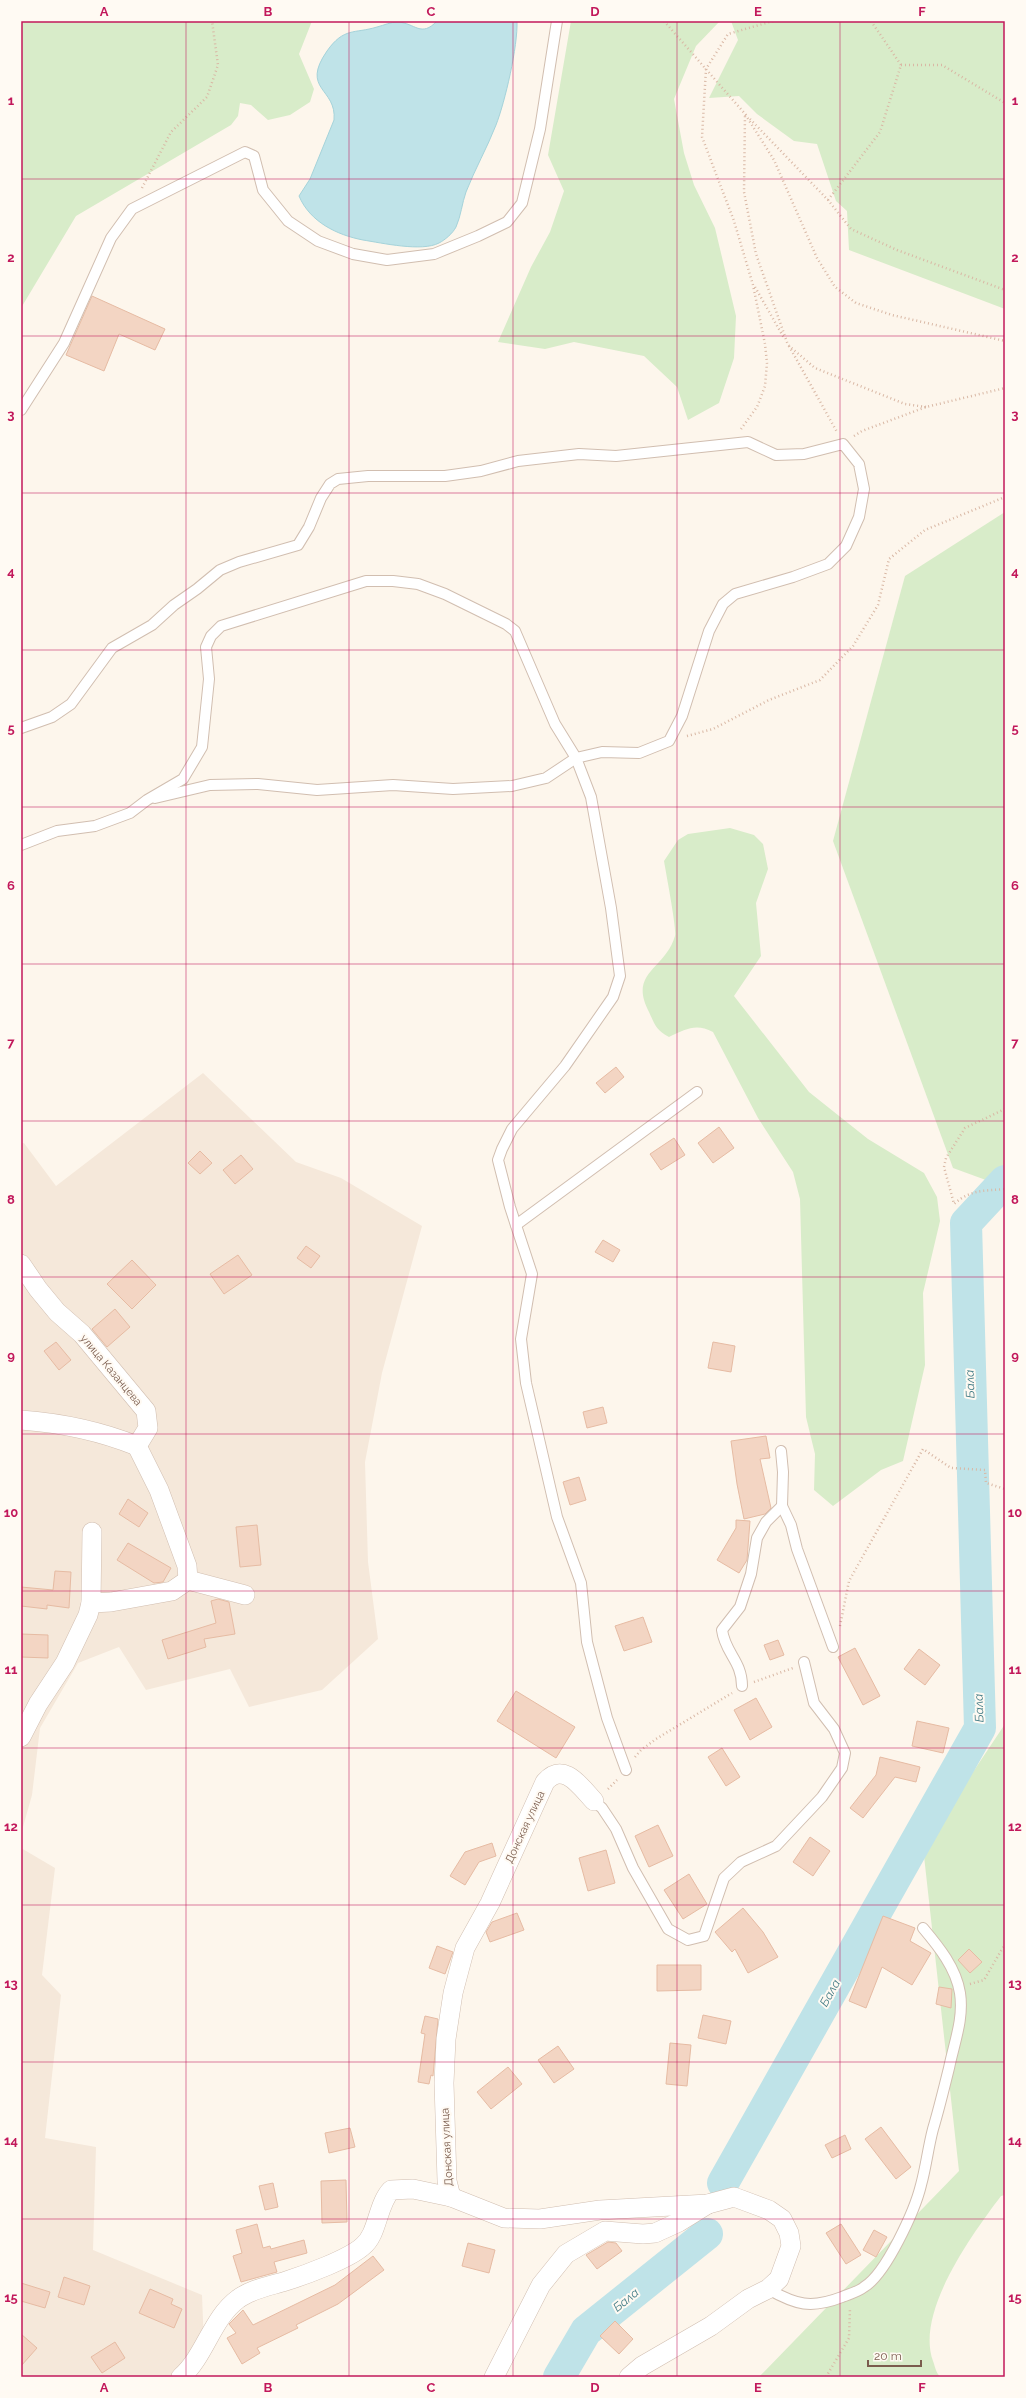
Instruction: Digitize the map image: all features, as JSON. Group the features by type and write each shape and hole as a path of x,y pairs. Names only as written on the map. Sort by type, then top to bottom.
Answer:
{"street":[{"name":"улица Казанцева","path":"21,1264 38,1290 57,1312 82,1334 146,1411 148,1428 137,1446"},
{"path":"21,1420 43,1422 108,1434 137,1446 159,1490 186,1566 188,1580"},
{"path":"21,1737 71,1650 88,1615 91,1602 92,1532"},
{"path":"91,1602 111,1602 172,1590 188,1580 246,1595"},
{"name":"Донская улица","path":"181,2377 190,2368 224,2314 238,2299 258,2289 287,2281 343,2258 364,2246 369,2239 383,2199 391,2190 413,2189 451,2197 447,2181 444,2083 446,2039 453,1993 466,1948 490,1903 545,1782 552,1774 562,1773 572,1778 594,1801"},
{"path":"451,2197 504,2218 522,2220 600,2210 708,2204 734,2197 769,2210 782,2219 790,2233 791,2246 779,2279 768,2289 748,2299 711,2326 642,2366 629,2377"},
{"path":"494,2377 541,2285 566,2254 605,2231 643,2234 655,2233 679,2222 708,2204"}],"lane":[{"path":"21,410 64,343 111,238 132,209 245,152 254,156 263,190 288,221 318,241 354,254 387,260 434,254 507,222 522,203 540,129 557,21"},
{"path":"21,728 52,717 71,704 112,648 152,625 174,605 220,570 239,562 298,546 309,527 321,498 330,484 338,479 368,476 445,476 481,472 518,461 579,454 616,456 748,442 776,455 804,454 843,444 859,464 864,489 859,517 846,546 828,564 793,577 735,594 723,604 709,631 682,716 669,741 639,753 602,752 576,758 546,778 500,788 441,789 393,785 317,790 258,784 210,785 147,800"},
{"path":"21,845 57,831 95,826 130,813 147,800 183,779 202,747 209,679 206,647 211,636 221,626 366,581 394,581 418,584 445,594 506,624 515,631 555,724 576,758 591,797 612,914 620,976 613,997 565,1066 512,1129 498,1160 516,1225 532,1274 522,1339 526,1383 557,1518 581,1583 587,1642 607,1718 626,1770"},
{"path":"516,1225 697,1092"},
{"path":"781,1451 783,1472 782,1506 791,1525 797,1549 834,1648"},
{"path":"742,1686 742,1672 724,1641 722,1630 740,1607 751,1574 757,1538 766,1522 782,1506"},
{"path":"594,1801 602,1808 616,1829 633,1868 668,1930 688,1940 704,1936 724,1878 741,1862 776,1846 822,1797 842,1768 845,1753 834,1730 814,1703 804,1662"},
{"path":"768,2289 795,2303 808,2306 829,2302 864,2287 876,2276 890,2256 913,2209 921,2186 956,2042 961,2012 958,1987 950,1966 937,1944 924,1928"}],"path":[{"path":"132,209 171,132 207,97 218,65 212,21"},
{"path":"664,21 745,114 828,200 851,228 897,250 1005,290"},
{"path":"728,445 756,407 765,386 766,357 753,285 734,221 702,137 706,69 728,34 773,21"},
{"path":"870,21 901,64"},
{"path":"901,64 942,65 1005,103"},
{"path":"828,200 880,132 901,64"},
{"path":"745,114 774,160 817,258 835,287 856,302 892,315 1005,341"},
{"path":"745,114 744,192 756,254 788,345 815,368 905,404 926,407"},
{"path":"753,285 843,444 862,431 926,407 1005,388"},
{"path":"669,741 714,729 769,700 820,680 853,646 878,605 889,560 925,530 1005,497"},
{"path":"1004,1189 993,1189 964,1195 954,1204 944,1167 946,1158 965,1128 1005,1109"},
{"path":"834,1648 842,1619 849,1581 923,1449 951,1468 985,1470 986,1483 1005,1489"},
{"path":"594,1801 626,1770 641,1750 742,1686 765,1680 804,1662"},
{"path":"958,1987 984,1980 1005,1944"},
{"path":"826,2377 849,2338 851,2293"}],"shaded area":[{"path":"203,1073 296,1162 341,1178 422,1226 382,1373 365,1462 368,1562 378,1639 322,1690 249,1707 230,1669 146,1690 119,1647 78,1663 40,1728 32,1795 21,1834 21,1144 24,1143 56,1186"},
{"path":"21,1848 55,1868 42,1975 61,1995 45,2138 96,2147 93,2250 202,2295 204,2346 194,2377 21,2377"}],"green space":[{"path":"21,21 312,21 299,54 314,89 310,102 290,115 268,120 251,105 240,103 238,116 231,125 76,216 21,308"},
{"path":"571,21 720,21 696,46 674,99 684,153 694,185 715,228 736,316 734,358 719,403 688,420 677,387 644,356 574,342 545,349 498,342 531,267 550,232 564,191 548,155"},
{"path":"731,21 1005,21 1005,309 849,250 847,211 836,201 817,144 794,141 757,114 739,96 709,98 738,40"},
{"path":"1005,512 1005,1187 953,1168 833,841 905,576"},
{"path":"730,828 754,835 763,844 768,869 756,903 761,956 734,996 809,1092 868,1139 924,1173 937,1197 940,1221 923,1293 925,1365 903,1461 881,1470 833,1506 814,1490 815,1454 806,1417 800,1199 793,1172 758,1118 713,1032 707,1029 691,1028 669,1037 656,1027 644,999 643,988 645,979 664,957 675,936 673,913 664,861 678,840 688,834"},
{"path":"1005,1724 1005,2195 1001,2196 976,2230 962,2252 939,2297 932,2320 930,2341 933,2361 939,2376 941,2377 759,2377 959,2171 923,1847"}],"water":[{"path":"437,21 517,21 513,59 500,115 466,192 456,227 451,234 441,242 432,246 423,247 391,245 363,240 334,231 317,220 310,213 299,196 310,179 334,120 333,109 330,101 318,82 317,74 320,64 333,43 344,35 395,22 404,23 422,29 431,26"}],"building":[{"path":"92,296 165,329 155,350 119,334 104,371 66,355"},
{"path":"616,1067 624,1077 605,1093 596,1083"},
{"path":"719,1127 734,1148 713,1163 698,1143"},
{"path":"674,1138 685,1155 661,1170 650,1154"},
{"path":"200,1151 212,1163 200,1174 188,1163"},
{"path":"241,1155 253,1169 235,1184 223,1170"},
{"path":"603,1240 620,1250 613,1262 595,1252"},
{"path":"306,1246 320,1256 311,1268 297,1258"},
{"path":"238,1255 252,1275 224,1294 210,1274"},
{"path":"132,1260 156,1285 132,1309 107,1284"},
{"path":"115,1309 130,1327 107,1347 92,1329"},
{"path":"56,1342 71,1360 59,1370 44,1351"},
{"path":"713,1342 735,1346 731,1372 708,1368"},
{"path":"603,1407 607,1423 587,1428 583,1412"},
{"path":"766,1436 770,1458 760,1459 771,1508 765,1514 744,1519 731,1441"},
{"path":"579,1477 586,1500 570,1505 563,1482"},
{"path":"128,1499 148,1513 139,1527 119,1514"},
{"path":"736,1520 750,1521 747,1560 739,1573 717,1560 736,1528"},
{"path":"257,1525 261,1565 240,1567 236,1527"},
{"path":"128,1543 171,1568 163,1582 154,1583 117,1560"},
{"path":"55,1571 71,1572 69,1608 47,1605 47,1609 21,1606 21,1587 53,1590"},
{"path":"218,1599 229,1602 235,1634 204,1639 206,1647 168,1659 162,1640 216,1623 211,1601"},
{"path":"643,1617 652,1642 624,1651 615,1626"},
{"path":"21,1634 48,1635 48,1658 21,1657"},
{"path":"778,1640 784,1655 770,1660 764,1645"},
{"path":"855,1648 880,1696 863,1705 838,1657"},
{"path":"919,1649 940,1665 925,1685 904,1669"},
{"path":"516,1691 575,1727 556,1758 497,1721"},
{"path":"756,1698 772,1727 750,1740 734,1710"},
{"path":"917,1721 949,1728 943,1753 912,1746"},
{"path":"722,1748 740,1777 726,1786 708,1757"},
{"path":"880,1757 920,1767 916,1782 895,1777 863,1818 850,1808 876,1775"},
{"path":"658,1825 673,1856 649,1867 635,1836"},
{"path":"810,1837 830,1851 813,1876 793,1862"},
{"path":"492,1843 496,1856 479,1862 465,1885 450,1876 465,1852"},
{"path":"606,1850 615,1883 588,1891 579,1858"},
{"path":"689,1874 707,1904 683,1919 664,1890"},
{"path":"743,1908 763,1932 778,1957 748,1973 735,1949 732,1952 715,1932"},
{"path":"517,1913 524,1930 490,1942 486,1932 492,1922"},
{"path":"883,1916 915,1928 910,1941 931,1953 912,1985 882,1967 866,2008 849,2001"},
{"path":"437,1946 453,1952 445,1974 429,1968"},
{"path":"969,1949 982,1962 970,1973 958,1960"},
{"path":"657,1965 701,1965 701,1990 657,1991"},
{"path":"939,1987 952,1989 951,2008 936,2004"},
{"path":"703,2015 731,2021 726,2044 698,2038"},
{"path":"425,2016 438,2019 433,2076 431,2075 429,2084 418,2082 425,2034 421,2033"},
{"path":"670,2043 691,2045 687,2086 666,2084"},
{"path":"558,2046 574,2069 554,2083 538,2060"},
{"path":"508,2067 522,2084 491,2109 477,2092"},
{"path":"881,2127 911,2167 896,2179 865,2139"},
{"path":"350,2128 355,2147 329,2153 325,2133"},
{"path":"845,2135 851,2149 832,2158 825,2145"},
{"path":"346,2180 347,2222 322,2223 321,2181"},
{"path":"273,2183 278,2207 265,2210 259,2186"},
{"path":"257,2224 263,2248 270,2246 271,2249 304,2240 307,2253 274,2262 277,2272 241,2282 233,2256 242,2253 236,2230"},
{"path":"841,2224 861,2255 846,2264 826,2233"},
{"path":"874,2230 887,2237 876,2257 863,2250"},
{"path":"608,2242 616,2243 622,2251 597,2269 586,2255"},
{"path":"468,2243 495,2250 489,2273 462,2266"},
{"path":"373,2256 384,2270 338,2304 296,2325 298,2328 257,2348 260,2353 242,2364 227,2338 236,2333 229,2324 243,2310 253,2325 335,2285"},
{"path":"64,2277 90,2286 84,2305 58,2297"},
{"path":"21,2283 50,2292 45,2308 21,2301"},
{"path":"150,2289 173,2299 171,2304 182,2309 174,2328 139,2313"},
{"path":"615,2321 633,2339 619,2354 600,2336"},
{"path":"21,2334 37,2348 21,2366"},
{"path":"115,2342 125,2358 102,2373 91,2357"}],"waterway":[{"name":"Бала","path":"723,2183 980,1728 966,1223 1005,1181"},
{"name":"Бала","path":"559,2377 586,2331 707,2234"}]}
